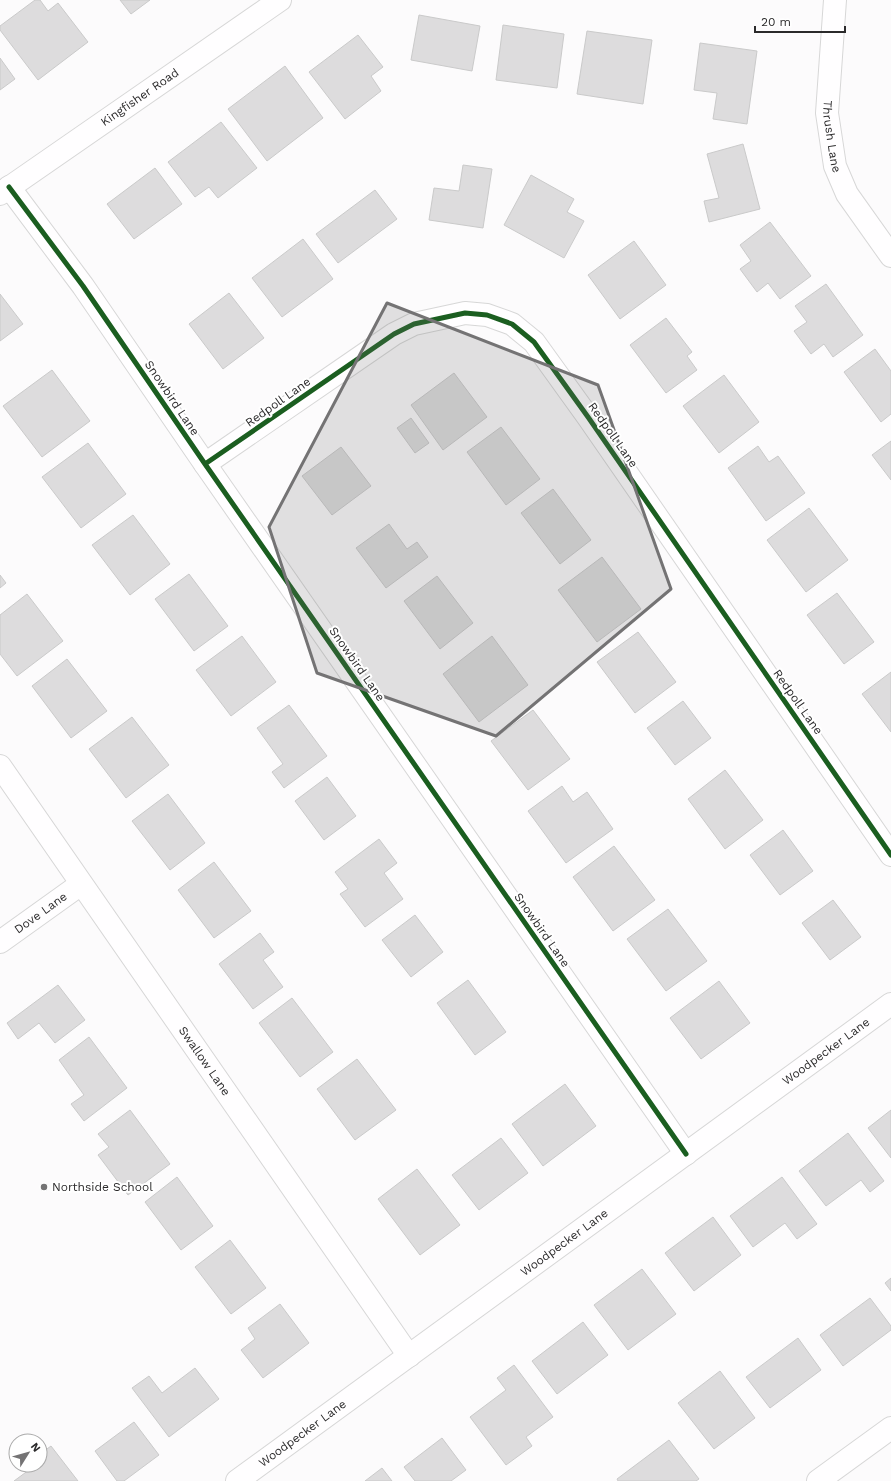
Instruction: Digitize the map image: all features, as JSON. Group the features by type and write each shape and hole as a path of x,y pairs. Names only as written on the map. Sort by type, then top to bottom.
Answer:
{"street":[{"name":"Kingfisher Road","path":"5,191 279,0"},
{"name":"Thrush Lane","path":"835,0 827,113 835,166 847,194 891,256"},
{"name":"Snowbird Lane","path":"5,191 83,286 205,464 686,1154"},
{"name":"Redpoll Lane","path":"205,464 394,334 414,324 465,313 487,315 512,324 534,342 588,417 891,855"},
{"name":"Swallow Lane","path":"0,766 409,1356"},
{"name":"Dove Lane","path":"0,942 81,884"},
{"name":"Woodpecker Lane","path":"237,1481 891,1004"},
{"path":"818,1481 891,1428"}],"highlighted area":[{"path":"387,303 598,385 671,589 496,736 317,673 269,527"}],"building":[{"path":"35,0 40,0 48,11 58,3 88,42 38,80 0,30 0,26"},
{"path":"120,0 150,0 131,14"},
{"path":"419,15 480,26 472,71 411,60"},
{"path":"503,25 564,34 557,88 496,80"},
{"path":"587,31 652,40 643,104 577,94"},
{"path":"358,35 383,67 371,76 381,91 345,119 309,72"},
{"path":"700,43 757,51 747,124 713,119 717,93 694,90"},
{"path":"0,58 15,79 0,90"},
{"path":"285,66 323,118 267,161 228,109"},
{"path":"221,122 257,168 218,198 209,187 195,197 168,162"},
{"path":"743,144 760,209 709,222 704,201 719,198 707,154"},
{"path":"463,165 492,169 483,228 429,220 434,188 459,191"},
{"path":"155,168 182,204 134,239 107,204"},
{"path":"531,175 574,199 567,212 584,221 564,258 504,225"},
{"path":"375,190 397,219 338,263 316,234"},
{"path":"770,222 811,276 780,299 768,283 757,292 740,269 751,261 740,245"},
{"path":"303,239 333,279 282,317 252,278"},
{"path":"634,241 666,285 620,319 588,275"},
{"path":"826,284 863,335 833,357 824,344 811,354 794,331 807,322 795,306"},
{"path":"229,293 264,338 223,369 189,324"},
{"path":"0,294 23,324 0,341"},
{"path":"666,318 692,352 687,356 697,370 666,393 630,345"},
{"path":"875,349 891,371 891,414 881,422 844,372"},
{"path":"52,370 90,421 42,457 3,406"},
{"path":"454,373 487,417 443,450 411,405"},
{"path":"724,375 759,422 719,453 683,406"},
{"path":"411,418 429,443 415,453 397,428"},
{"path":"501,427 540,479 506,505 467,452"},
{"path":"891,441 891,480 872,455"},
{"path":"88,443 126,494 81,528 42,477"},
{"path":"758,446 769,462 778,456 805,493 766,521 728,468"},
{"path":"341,447 371,486 332,515 302,476"},
{"path":"553,489 591,540 560,564 521,513"},
{"path":"809,508 848,560 806,592 767,540"},
{"path":"133,515 170,564 130,595 92,545"},
{"path":"389,524 407,549 417,542 428,557 386,588 356,548"},
{"path":"602,557 641,609 597,642 558,590"},
{"path":"189,574 228,626 194,651 155,599"},
{"path":"0,575 6,583 0,588"},
{"path":"437,576 473,623 440,649 404,601"},
{"path":"837,593 874,642 844,664 807,615"},
{"path":"27,594 63,641 17,676 0,654 0,615"},
{"path":"638,632 676,682 635,713 597,662"},
{"path":"242,636 276,682 231,716 196,670"},
{"path":"492,636 528,685 479,722 443,674"},
{"path":"67,659 107,711 71,738 32,686"},
{"path":"891,672 891,732 862,694"},
{"path":"683,701 711,738 675,765 647,728"},
{"path":"289,705 327,756 284,788 272,772 283,764 257,728"},
{"path":"533,710 570,759 528,790 491,741"},
{"path":"132,717 169,765 126,798 89,749"},
{"path":"725,770 763,820 725,849 688,799"},
{"path":"327,777 356,816 324,840 295,801"},
{"path":"562,786 573,802 587,792 613,829 566,863 528,811"},
{"path":"168,794 205,843 170,870 132,821"},
{"path":"783,830 813,871 780,895 750,855"},
{"path":"379,839 397,863 384,873 403,899 365,927 340,894 348,889 335,872"},
{"path":"614,846 655,900 613,931 573,877"},
{"path":"214,862 251,911 214,938 178,890"},
{"path":"833,900 861,937 830,960 802,923"},
{"path":"668,909 707,961 666,991 627,939"},
{"path":"415,915 443,952 411,977 382,940"},
{"path":"260,933 274,952 263,960 283,987 253,1009 219,964"},
{"path":"468,980 506,1032 475,1055 437,1003"},
{"path":"719,981 750,1023 701,1059 670,1018"},
{"path":"58,985 85,1020 55,1043 39,1023 18,1039 7,1023"},
{"path":"292,998 333,1052 300,1077 259,1023"},
{"path":"89,1037 127,1088 84,1121 71,1104 84,1095 59,1060"},
{"path":"357,1059 396,1110 355,1140 317,1089"},
{"path":"565,1084 596,1126 543,1166 512,1124"},
{"path":"130,1110 170,1164 128,1195 98,1155 109,1147 98,1134"},
{"path":"891,1110 891,1158 868,1128"},
{"path":"848,1133 884,1181 870,1192 861,1180 826,1206 799,1171"},
{"path":"501,1138 528,1173 479,1210 452,1175"},
{"path":"417,1169 460,1225 420,1255 378,1199"},
{"path":"177,1177 213,1226 181,1250 145,1202"},
{"path":"782,1177 817,1224 797,1239 785,1223 753,1247 730,1216"},
{"path":"713,1217 741,1255 694,1291 665,1253"},
{"path":"230,1240 266,1288 231,1314 195,1267"},
{"path":"642,1269 676,1314 628,1350 594,1305"},
{"path":"891,1278 891,1291 885,1283"},
{"path":"870,1298 891,1326 891,1330 843,1366 820,1335"},
{"path":"280,1304 309,1343 263,1378 241,1350 255,1339 248,1328"},
{"path":"583,1322 608,1355 557,1394 532,1361"},
{"path":"798,1338 821,1370 770,1408 746,1377"},
{"path":"514,1365 553,1417 526,1437 532,1446 506,1465 470,1417 506,1390 497,1378"},
{"path":"195,1368 219,1399 169,1437 132,1388 149,1376 162,1393"},
{"path":"720,1371 755,1418 714,1449 678,1403"},
{"path":"134,1422 159,1455 124,1481 117,1481 95,1451"},
{"path":"442,1438 466,1470 451,1481 415,1481 404,1467"},
{"path":"669,1440 699,1479 696,1481 618,1481 617,1479"},
{"path":"51,1446 78,1481 14,1481 25,1473 48,1473 48,1448"},
{"path":"382,1468 392,1481 365,1481"}],"cycle path":[{"path":"9,187 83,286 205,464 686,1154"},
{"path":"205,464 394,334 414,324 465,313 487,315 512,324 534,342 588,417 891,855"}],"place":[{"name":"Northside School","path":"44,1187"}]}
